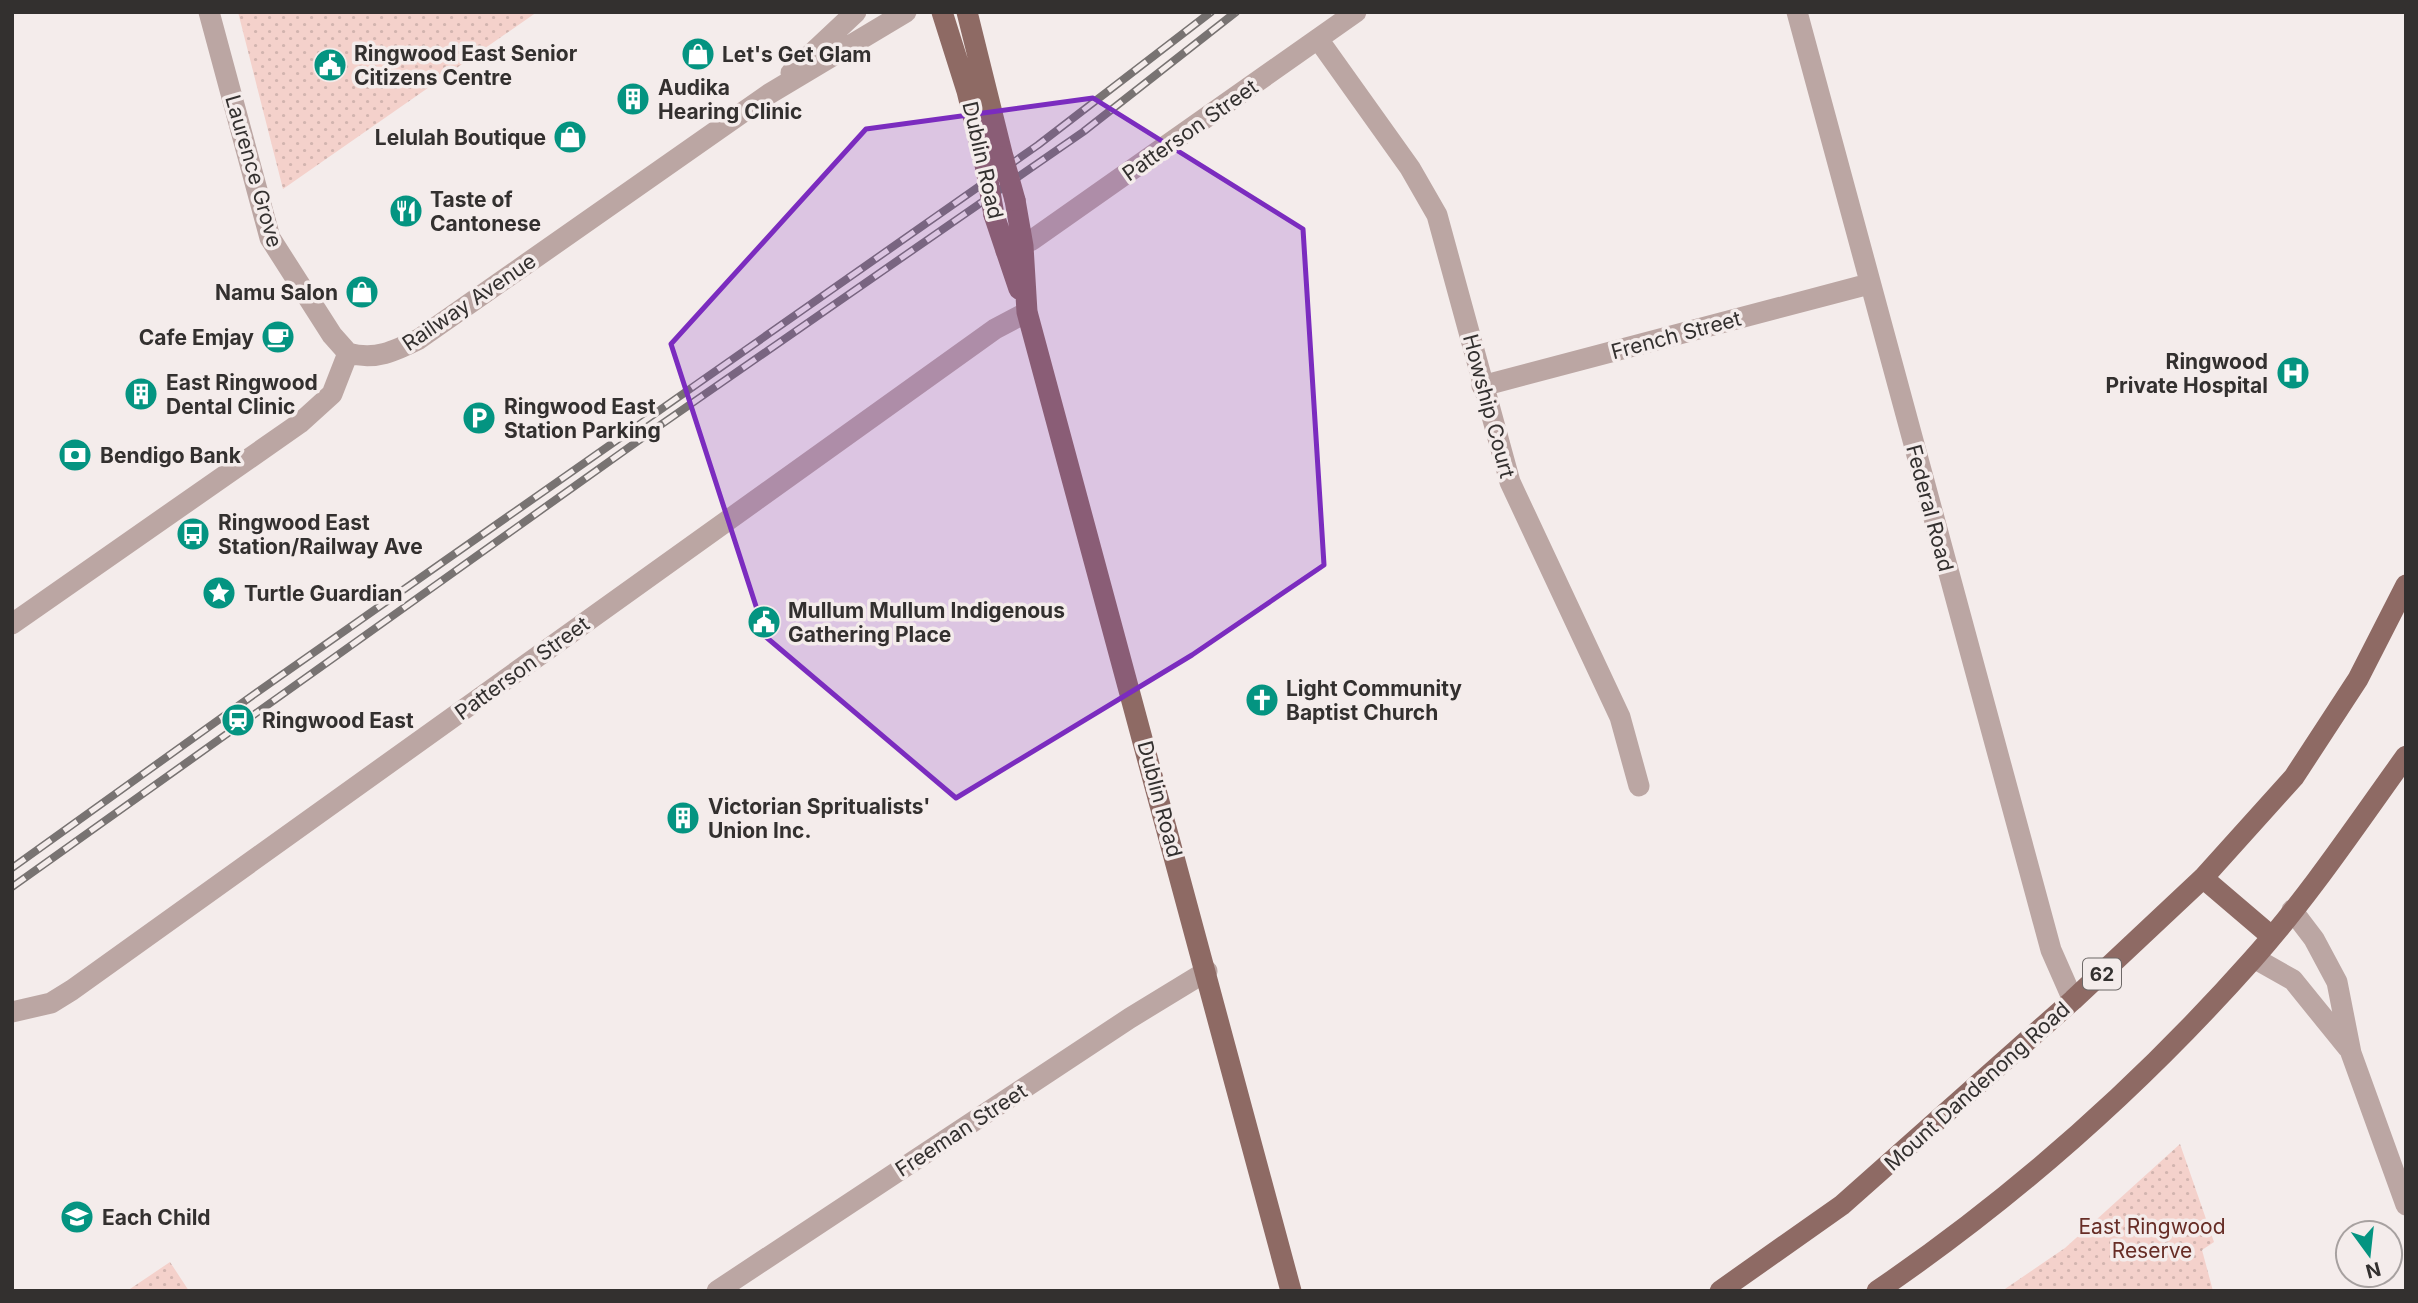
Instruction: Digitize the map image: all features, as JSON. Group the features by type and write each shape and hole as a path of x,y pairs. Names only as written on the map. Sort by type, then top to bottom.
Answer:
{"main road":[{"name":"Dublin Road","path":"942,12 967,91 995,163 1015,200 1013,249 1026,309 1292,1291"},
{"name":"Dublin Road","path":"967,12 995,163 994,215 1013,249"},
{"name":"Mount Dandenong Road","path":"1720,1291 1842,1205 2073,1000 2203,878 2294,777 2358,679 2406,585"},
{"path":"1877,1291 2001,1200 2120,1097 2254,958 2406,756"},
{"path":"2203,878 2271,936"}],"street":[{"name":"Laurence Grove","path":"209,12 270,238 332,335 348,353"},
{"name":"Railway Avenue","path":"769,94 856,12"},
{"name":"Railway Avenue","path":"348,353 362,357 379,356 419,338 769,94 906,12"},
{"name":"Patterson Street","path":"1013,249 1356,12"},
{"name":"Federal Road","path":"1797,12 2051,950 2073,1000"},
{"name":"Howship Court","path":"1318,39 1410,168 1437,215 1482,386 1521,511 1620,717 1639,786"},
{"name":"French Street","path":"1482,386 1869,284"},
{"name":"Patterson Street","path":"12,1012 51,1003 72,989 1026,309"},
{"path":"15,615 300,423 332,394 348,353"},
{"path":"2292,910 2314,939 2337,982 2351,1052 2406,1205"},
{"path":"2254,958 2293,979 2351,1052"},
{"name":"Freeman Street","path":"717,1291 1130,1018 1207,971"}],"highlighted area":[{"path":"1093,98 1303,229 1324,565 1192,655 956,798 766,637 671,344 866,129"}],"green space":[{"path":"238,12 537,12 283,189"},
{"name":"East Ringwood Reserve","path":"2180,1144 2214,1242 2202,1250 2213,1291 2002,1291 2065,1248"},
{"path":"170,1262 189,1291 127,1291"}],"railway":[{"path":"12,868 256,693 1038,145 1211,12"},
{"path":"12,887 659,426 1083,132 1236,12"}],"place":[{"name":"Let's Get Glam","path":"698,54"},
{"name":"Ringwood East Senior Citizens Centre","path":"330,65"},
{"name":"Audika Hearing Clinic","path":"633,99"},
{"name":"Lelulah Boutique","path":"570,137"},
{"name":"Taste of Cantonese","path":"406,211"},
{"name":"Namu Salon","path":"362,292"},
{"name":"Cafe Emjay","path":"278,337"},
{"name":"Ringwood Private Hospital","path":"2293,373"},
{"name":"East Ringwood Dental Clinic","path":"141,394"},
{"name":"Ringwood East Station Parking","path":"479,418"},
{"name":"Bendigo Bank","path":"75,455"},
{"name":"Ringwood East Station/Railway Ave","path":"193,534"},
{"name":"Turtle Guardian","path":"219,593"},
{"name":"Mullum Mullum Indigenous Gathering Place","path":"764,622"},
{"name":"Light Community Baptist Church","path":"1262,700"},
{"name":"Ringwood East","path":"238,720"},
{"name":"Victorian Spritualists' Union Inc.","path":"683,818"},
{"name":"Each Child","path":"77,1217"}]}
